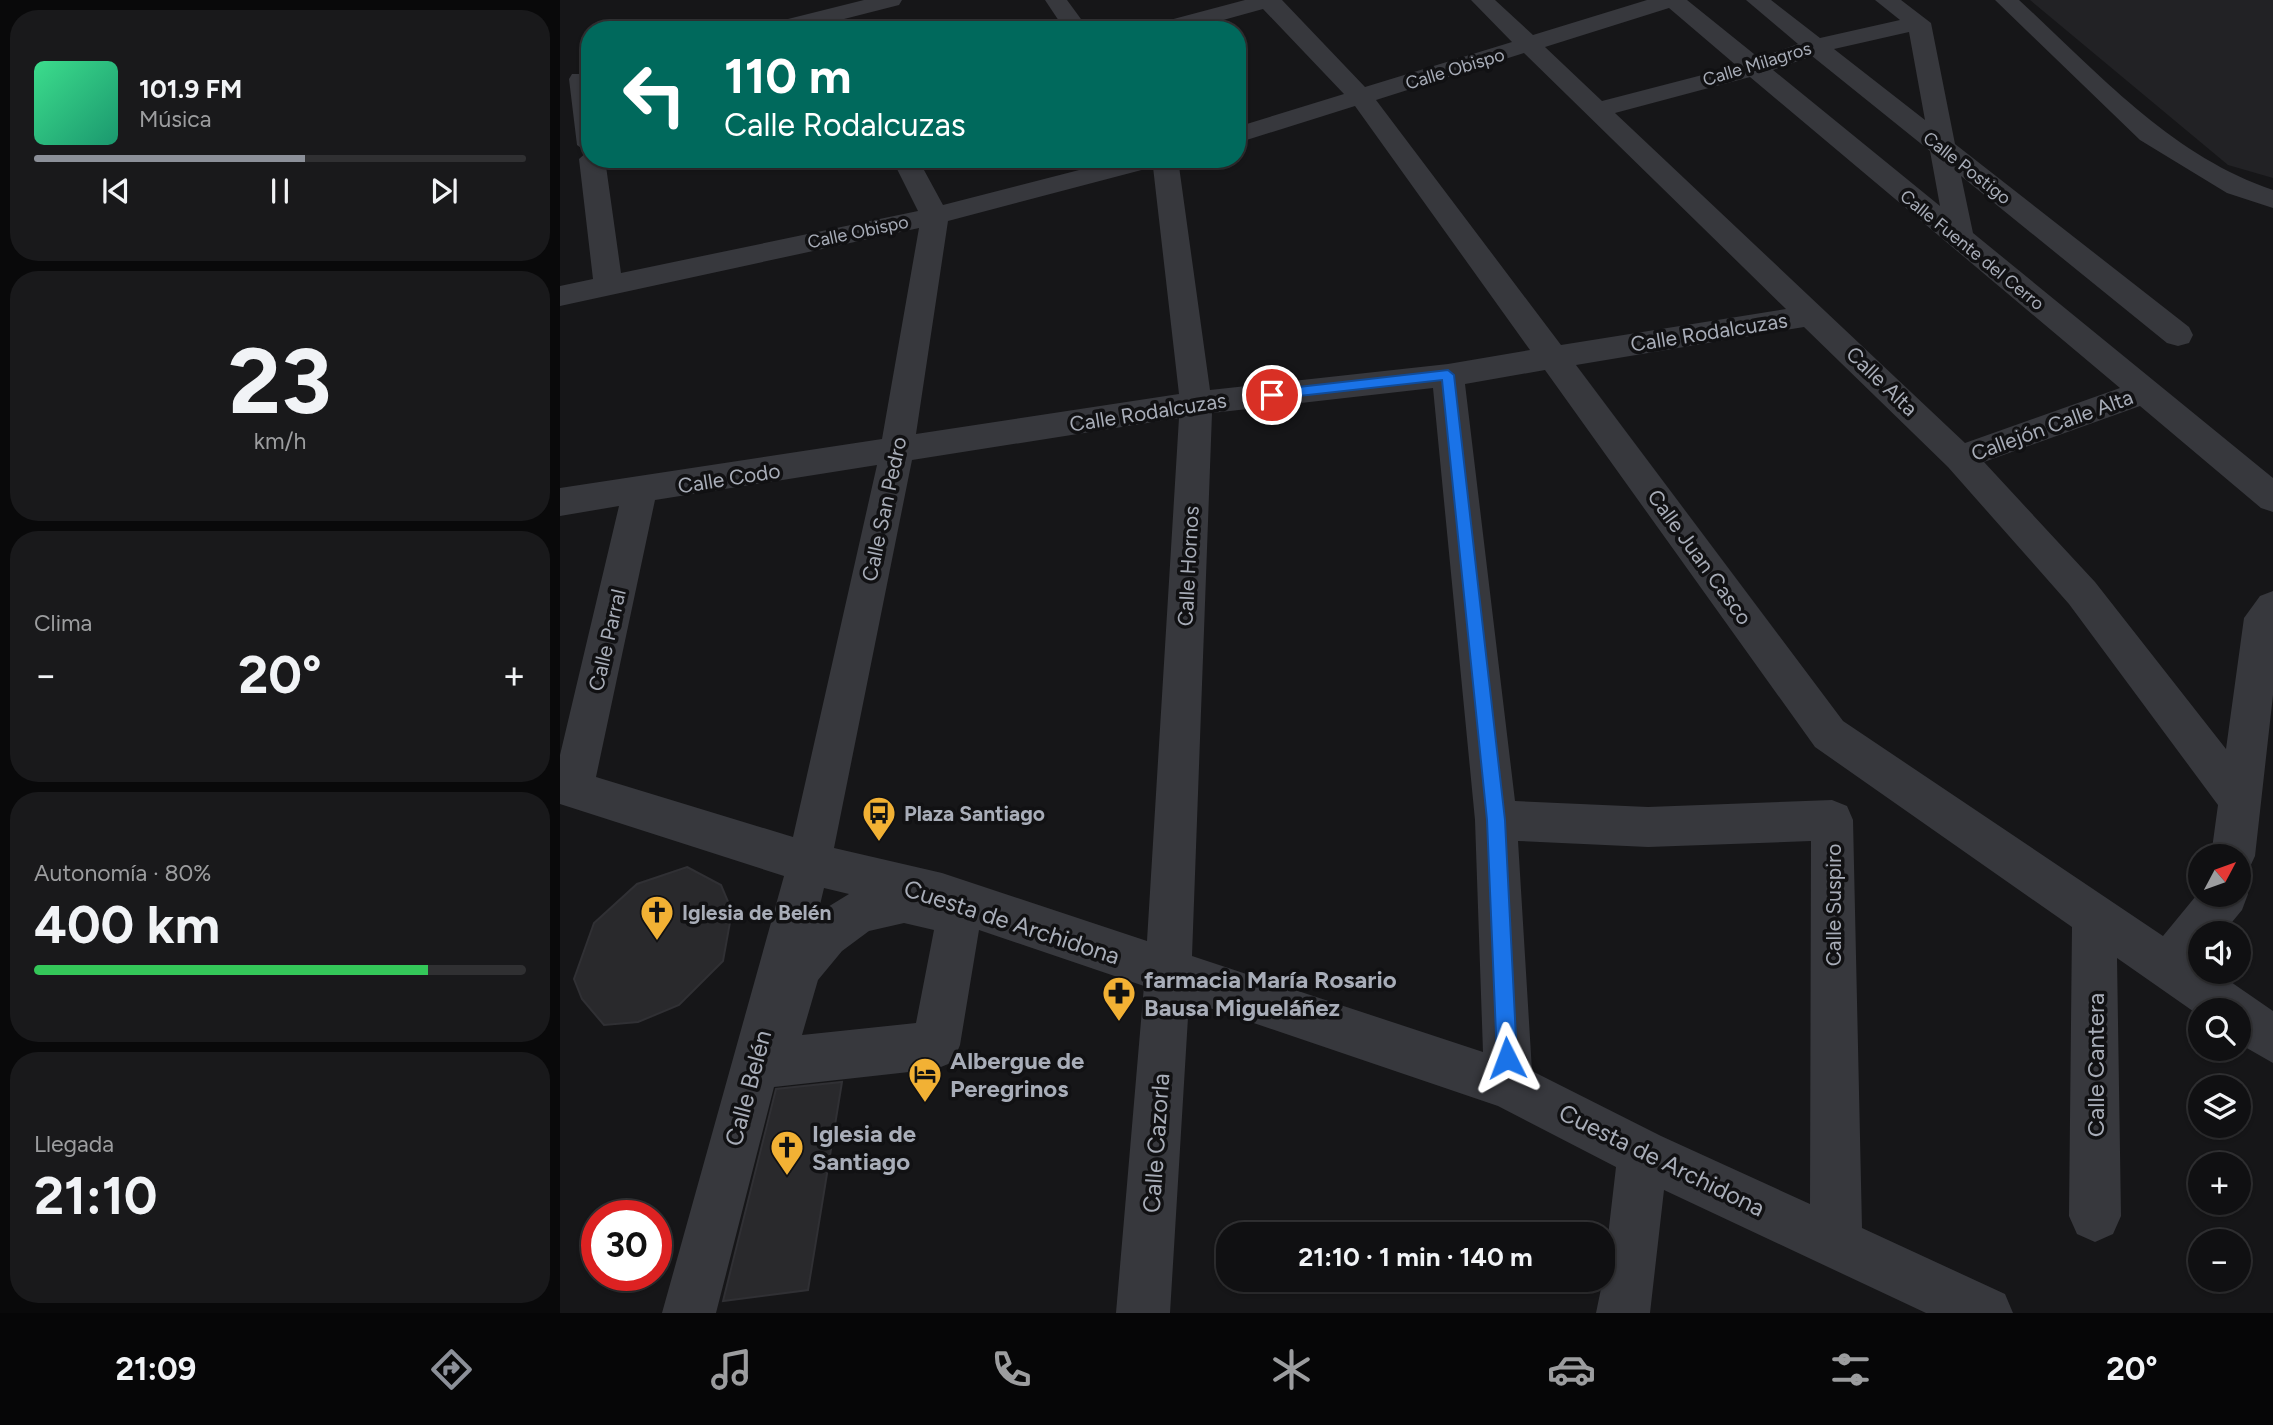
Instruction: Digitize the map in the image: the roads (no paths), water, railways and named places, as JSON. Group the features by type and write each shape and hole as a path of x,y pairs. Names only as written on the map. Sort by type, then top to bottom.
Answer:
{"street":[{"path":"807,21 891,0"},
{"path":"1056,0 1071,21"},
{"path":"1192,21 1269,0"},
{"name":"Calle Juan Casco","path":"1269,0 1362,98 1555,357 1829,734 2214,998"},
{"name":"Calle Alta","path":"1482,0 1533,45 1596,110 1814,315 1960,458 2082,593 2240,800"},
{"name":"Calle Obispo","path":"1246,132 1672,0"},
{"name":"Calle Fuente del Cerro","path":"1672,0 2273,498"},
{"name":"Calle Postigo","path":"1756,0 2178,335"},
{"path":"1885,0 1919,23 1960,240"},
{"path":"2006,0 2150,134 2237,187 2273,199"},
{"name":"Calle Milagros","path":"1596,110 1752,69 1816,46 1919,23"},
{"path":"577,80 581,100"},
{"path":"593,168 608,285"},
{"path":"910,168 935,216"},
{"name":"Calle Obispo","path":"560,296 935,216 1119,168"},
{"name":"Calle Hornos","path":"1166,168 1196,403 1168,973"},
{"name":"Calle San Pedro","path":"809,863 897,451 935,216"},
{"name":"Calle Rodalcuzas","path":"897,451 1196,403 1448,375 1814,315"},
{"path":"1448,375 1496,820 1508,1085"},
{"name":"Callejón Calle Alta","path":"1960,458 2144,391"},
{"name":"Calle Codo","path":"560,502 897,451"},
{"name":"Calle Parral","path":"567,786 640,492"},
{"path":"2234,844 2249,708 2263,618 2273,607"},
{"name":"Cuesta de Archidona","path":"567,786 809,863 942,895 1508,1085 1643,1154 1986,1313"},
{"name":"Calle Suspiro","path":"1496,820 1648,827 1832,820 1836,1243"},
{"name":"Calle Belén","path":"689,1313 809,863"},
{"path":"904,901 959,914 936,1045 847,1054 771,1063 799,967 826,936 853,915 878,904 904,901"},
{"path":"2168,966 2216,907"},
{"name":"Calle Cantera","path":"2094,915 2095,1216"},
{"name":"Calle Cazorla","path":"1143,1313 1168,973"},
{"path":"2251,1024 2273,1039"},
{"path":"1623,1313 1643,1154"}],"place":[{"name":"Plaza Santiago","path":"879,843"},
{"name":"Iglesia de Belén","path":"657,942"},
{"name":"farmacia María Rosario Bausa Migueláñez","path":"1119,1023"},
{"name":"Albergue de Peregrinos","path":"925,1104"},
{"name":"Iglesia de Santiago","path":"787,1177"}]}
